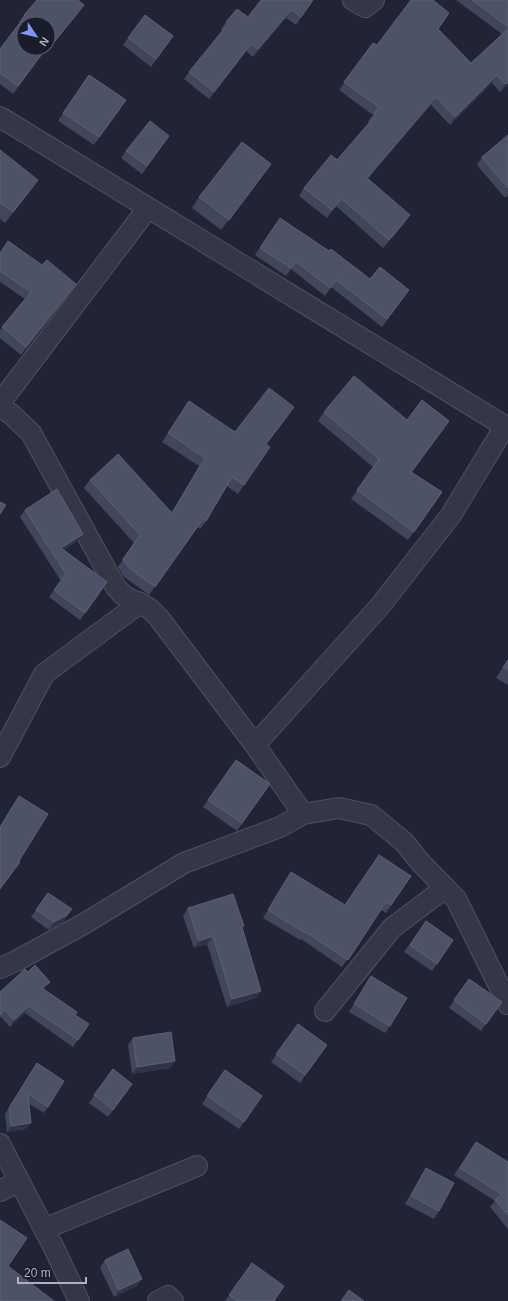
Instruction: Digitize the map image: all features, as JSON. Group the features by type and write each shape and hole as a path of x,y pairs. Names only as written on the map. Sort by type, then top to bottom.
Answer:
{"street":[{"path":"353,0 365,7 374,0"},
{"path":"0,117 506,427 451,515 385,600 255,745"},
{"path":"0,403 148,208"},
{"path":"0,407 11,414 31,433 115,586 130,600 140,603 150,609 159,618 255,745 303,814"},
{"path":"0,757 44,674 140,603"},
{"path":"0,968 16,961 82,925 184,863 280,827 303,814 339,808 372,815 404,842 421,863 456,899 508,1004"},
{"path":"325,1011 392,928 445,888"},
{"path":"0,1144 79,1301"},
{"path":"44,1229 197,1166"},
{"path":"0,1191 19,1181"},
{"path":"158,1301 168,1296 173,1301"}],"building":[{"path":"37,0 78,0 84,5 56,40 56,16 24,15"},
{"path":"261,0 313,0 301,17 291,10 258,49 251,44 214,92 189,72 228,24 226,22 237,9 248,17"},
{"path":"411,0 433,0 449,13 438,29 471,63 508,29 508,82 505,84 497,75 455,117 436,97 367,178 410,215 389,240 342,199 332,210 304,188 331,155 337,160 376,115 374,113 379,107 344,82 373,43 377,45"},
{"path":"472,0 508,0 508,27"},
{"path":"145,15 173,36 156,59 128,38"},
{"path":"16,28 16,56 40,56 18,86 0,73 0,49"},
{"path":"89,75 126,100 99,137 63,113"},
{"path":"150,121 169,136 147,166 126,151"},
{"path":"508,135 508,188 482,157"},
{"path":"242,142 271,164 229,220 199,197"},
{"path":"0,150 38,180 13,212 0,203"},
{"path":"280,218 329,251 331,249 370,279 380,267 409,290 387,319 336,280 330,288 296,262 291,268 260,248"},
{"path":"8,241 42,265 47,260 76,284 26,347 2,327 31,292 0,271 0,253"},
{"path":"354,376 407,420 422,400 449,421 411,472 442,492 414,532 357,490 379,459 324,412"},
{"path":"269,388 294,407 266,444 270,447 244,485 232,477 206,521 203,519 155,587 129,568 123,559 140,535 90,480 118,454 172,513 205,458 168,433 189,401 235,432"},
{"path":"57,489 83,534 61,548 107,582 85,613 54,590 66,574 25,510"},
{"path":"0,502 6,505 0,514"},
{"path":"508,660 508,670 503,667"},
{"path":"236,760 270,784 242,823 208,800"},
{"path":"19,796 48,814 19,861 20,862 0,889 0,827"},
{"path":"379,855 411,876 391,905 386,902 348,960 306,932 305,933 268,910 291,872 345,905"},
{"path":"48,893 72,909 67,915 54,922 36,910"},
{"path":"233,894 244,926 242,927 261,991 232,999 213,936 199,941 188,908"},
{"path":"426,921 453,940 437,964 410,945"},
{"path":"35,965 50,982 42,988 77,1012 75,1015 89,1024 78,1040 29,1006 14,1020 5,1010 0,1015 0,992 25,969 28,972"},
{"path":"371,976 407,998 390,1026 354,1004"},
{"path":"469,979 502,1002 486,1024 454,1000"},
{"path":"298,1024 327,1045 305,1075 276,1054"},
{"path":"171,1032 175,1061 137,1067 133,1038"},
{"path":"37,1063 64,1081 48,1107 28,1094 31,1123 11,1126 9,1108"},
{"path":"113,1069 132,1084 113,1110 94,1095"},
{"path":"225,1070 262,1096 244,1122 207,1096"},
{"path":"476,1142 508,1162 508,1215 495,1200 502,1194 460,1168"},
{"path":"426,1168 454,1183 439,1211 411,1196"},
{"path":"0,1220 27,1238 8,1266 54,1301 0,1301"},
{"path":"128,1249 142,1279 119,1290 105,1260"},
{"path":"252,1263 284,1286 274,1301 238,1301 229,1295"},
{"path":"349,1290 364,1301 341,1301"}]}
